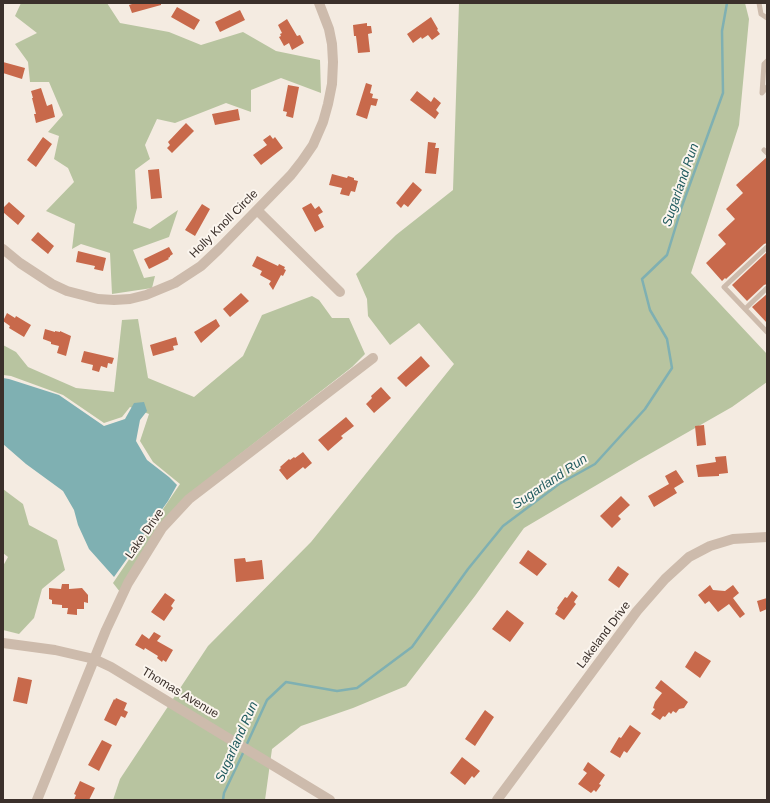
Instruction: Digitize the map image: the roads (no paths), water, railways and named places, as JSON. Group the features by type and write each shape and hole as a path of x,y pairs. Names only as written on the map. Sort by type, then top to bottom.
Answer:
{"street":[{"name":"Holly Knoll Circle","path":"3,249 42,279 67,291 98,299 130,299 146,296 162,290 187,276 219,249 302,161 318,133 328,104 332,84 333,62 329,29 319,3"},
{"path":"257,210 340,292"},
{"name":"Lake Drive","path":"37,800 104,633 128,583 162,528 189,498 373,358"},
{"name":"Lakeland Drive","path":"497,800 638,611 664,579 689,557 710,546 733,539 767,537"},
{"name":"Thomas Avenue","path":"3,642 55,650 94,659 111,667 330,800"}],"lane":[{"path":"759,3 761,14 767,18"},
{"path":"767,61 764,64 762,93 767,87"},
{"path":"767,247 724,287 767,332"},
{"path":"745,309 767,288"}],"water":[{"path":"3,378 59,395 104,426 125,419 134,403 144,402 147,411 140,420 136,441 147,460 177,485 168,501 114,577 89,549 78,525 74,510 63,491 26,464 3,444"}],"waterway":[{"name":"Sugarland Run","path":"246,746 267,700 286,682 337,691 357,688 412,647 468,569 503,526 559,484 595,464 645,409 672,368 667,339 650,310 642,279 667,255 682,206 723,93 722,31 727,3"},
{"name":"Sugarland Run","path":"223,800 224,793 244,751"}]}
